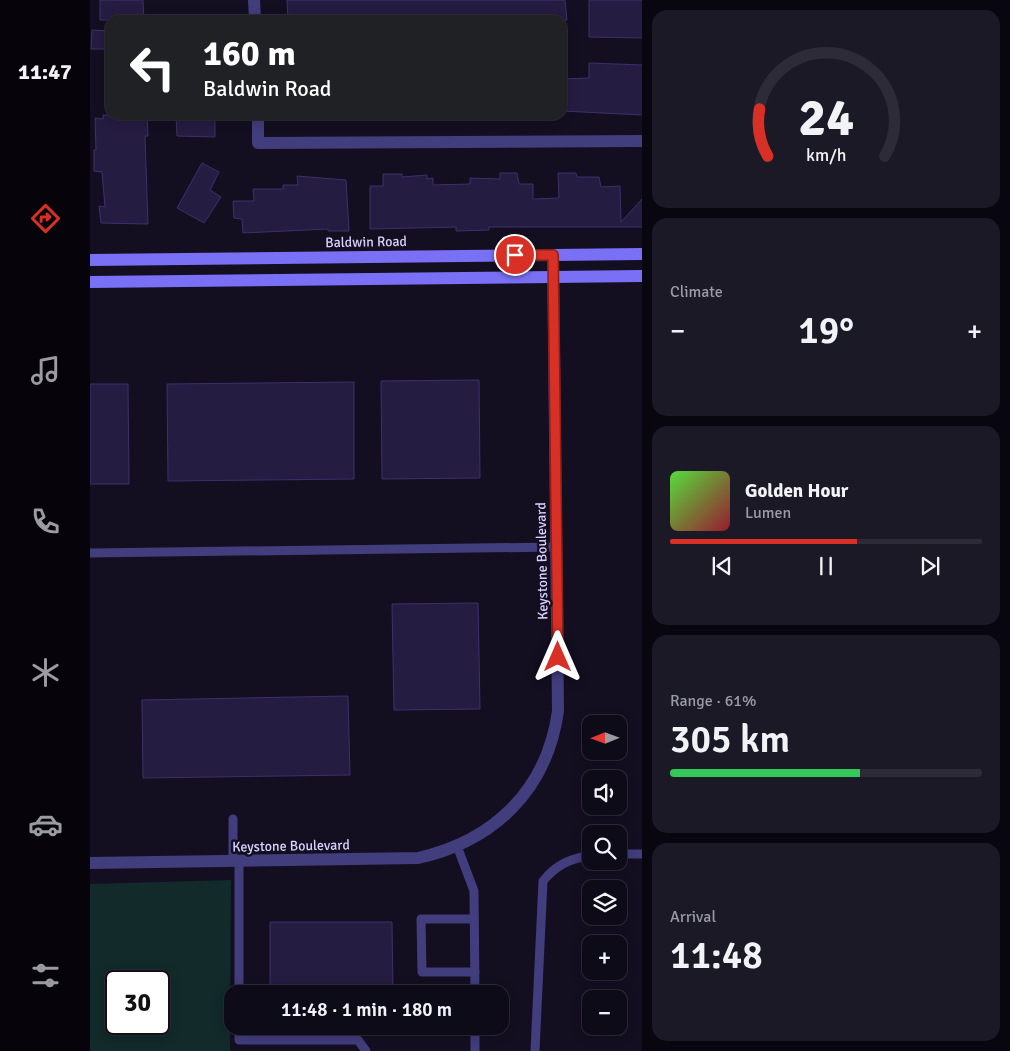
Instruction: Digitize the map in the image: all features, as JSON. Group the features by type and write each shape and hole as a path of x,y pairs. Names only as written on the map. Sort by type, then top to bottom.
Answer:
{"main road":[{"name":"Baldwin Road","path":"90,260 642,254"},
{"path":"90,282 642,276"}],"street":[{"path":"254,0 255,15"},
{"path":"258,120 258,143 642,141"},
{"name":"Keystone Boulevard","path":"90,863 397,860 438,853 457,846 488,829 514,805 536,778 551,746 558,711 553,255"}],"lane":[{"path":"90,553 556,546"},
{"path":"233,820 236,861 239,985"},
{"path":"457,846 474,891 475,985"},
{"path":"627,854 642,854"},
{"path":"535,1051 544,881 554,868 571,858 582,856"},
{"path":"474,919 421,919 421,928 422,972 475,972"},
{"path":"239,1035 239,1040 358,1040 366,1051"},
{"path":"474,1051 475,1035"}],"green space":[{"path":"231,880 230,985 224,985 224,1035 230,1035 230,1051 90,1051 90,884"}],"building":[{"path":"100,0 143,0 144,15 105,15 105,20 100,20"},
{"path":"287,0 565,0 566,15 288,15"},
{"path":"589,0 642,0 642,38 589,37"},
{"path":"92,30 105,31 105,49 91,49"},
{"path":"589,63 642,65 642,115 567,111 567,79 589,78"},
{"path":"103,115 105,115 105,120 147,120 148,136 145,136 148,224 101,223 99,206 105,207 102,172 94,171 94,150 96,150 95,118 103,119"},
{"path":"176,120 215,120 215,137 177,136"},
{"path":"202,163 219,172 210,190 221,197 204,223 177,208"},
{"path":"500,173 517,173 519,184 533,184 533,199 559,198 558,173 576,173 577,177 599,177 601,187 620,186 621,222 642,199 642,227 489,227 489,230 456,231 456,227 370,229 370,186 383,186 383,174 402,174 402,177 427,175 427,179 433,178 433,185 470,184 470,178 500,179"},
{"path":"297,176 346,180 349,231 328,231 328,229 243,233 242,219 234,218 233,201 254,201 253,189 283,189 283,185 298,185"},
{"path":"479,380 480,478 382,479 381,381"},
{"path":"354,382 354,479 168,481 167,384"},
{"path":"90,384 128,384 129,484 90,484"},
{"path":"478,603 480,709 394,710 392,604"},
{"path":"348,696 350,775 143,778 142,700"},
{"path":"270,922 392,922 393,985 270,985"}],"route":[{"path":"515,255 553,255 558,657"}]}
